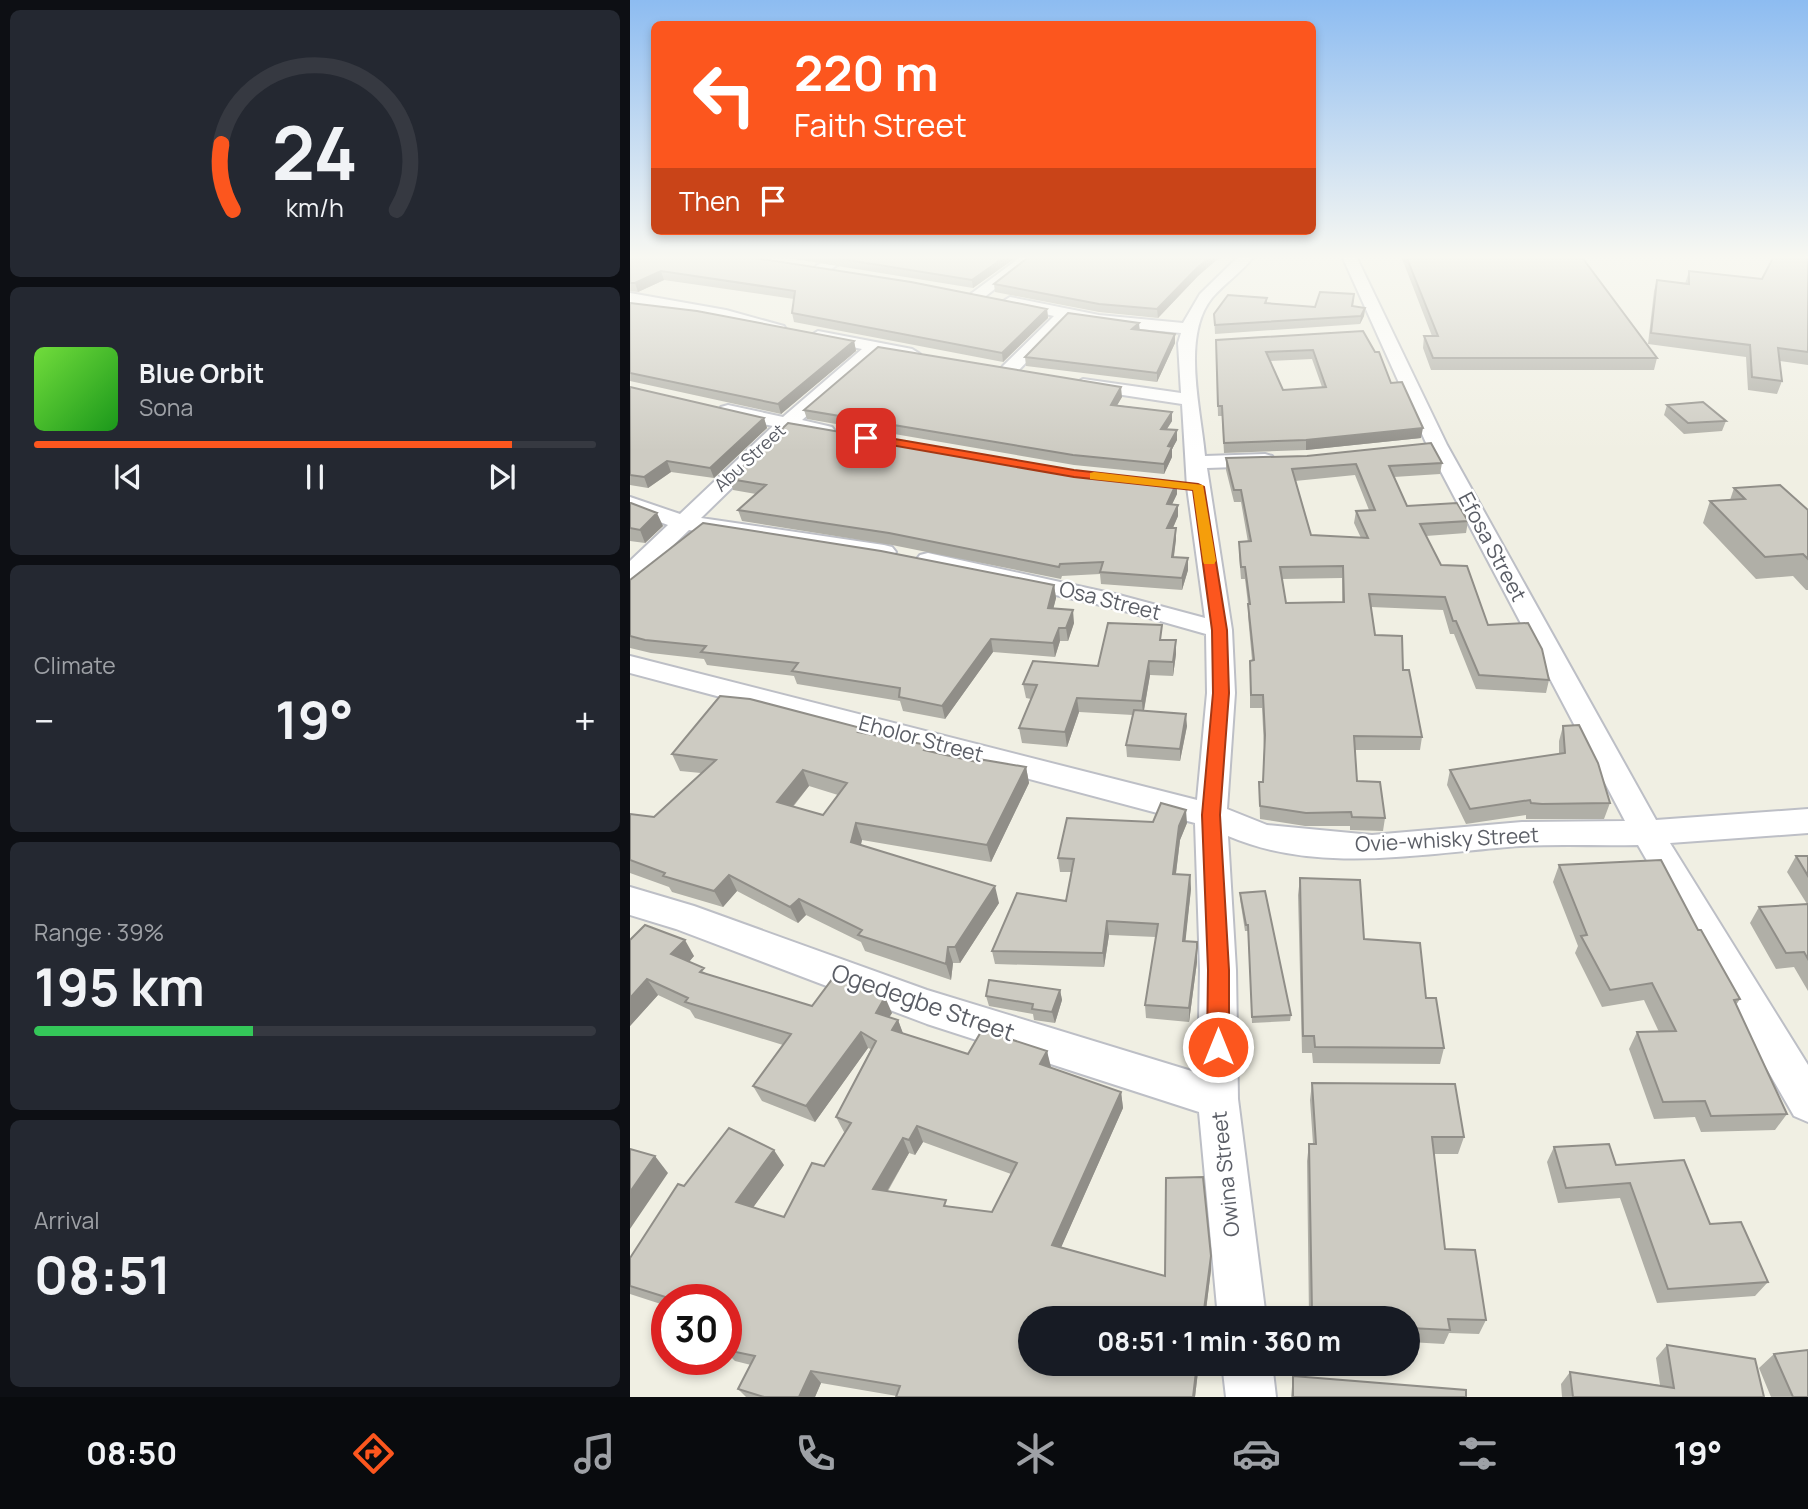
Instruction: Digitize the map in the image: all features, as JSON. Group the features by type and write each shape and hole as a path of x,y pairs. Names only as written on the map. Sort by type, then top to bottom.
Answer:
{"street":[{"path":"746,321 928,356"},
{"path":"1036,375 1002,369 1056,321"},
{"path":"1111,321 1192,338"},
{"name":"Owina Street","path":"1194,321 1191,400 1194,478 1219,630 1221,693 1211,815 1218,970 1218,1099 1241,1306"},
{"name":"Efosa Street","path":"1373,321 1647,833 1808,1102"},
{"name":"Abu Street","path":"630,574 786,424 875,347"},
{"path":"1062,380 1191,400"},
{"path":"709,407 839,433"},
{"path":"1411,447 1437,445"},
{"path":"1194,478 1279,460"},
{"name":"Osa Street","path":"630,504 682,522 822,541 990,572 1119,602 1219,630"},
{"name":"Eholor Street","path":"630,664 1211,815"},
{"name":"Ovie-whisky Street","path":"1211,815 1263,837 1372,848 1522,834 1647,833 1808,821"},
{"name":"Ogedegbe Street","path":"630,901 682,916 927,1007 1218,1099"},
{"path":"1249,1376 1251,1397"}],"building":[{"path":"630,321 750,321 854,341 778,404 630,373"},
{"path":"835,321 1035,321 1002,353"},
{"path":"1060,321 1126,321 1139,323 1132,329 1175,334 1157,373 1025,357"},
{"path":"1215,321 1277,321 1215,325"},
{"path":"1432,321 1630,321 1657,358 1433,358 1424,336 1438,336"},
{"path":"1652,321 1808,321 1808,352 1778,348 1782,381 1752,377 1750,345 1651,333"},
{"path":"1363,331 1375,352 1379,352 1391,383 1402,382 1423,428 1306,440 1224,443 1222,406 1218,406 1216,340","holes":["1313,350 1326,387 1283,390 1266,352"]},
{"path":"878,347 1121,387 1111,405 1172,412 1161,429 1177,430 1168,446 1172,447 1164,464 1073,455 804,410"},
{"path":"630,387 764,418 710,468 667,461 644,477 630,475"},
{"path":"1703,402 1726,421 1688,423 1667,405"},
{"path":"788,423 1073,472 1177,482 1167,504 1178,505 1167,528 1176,528 1172,557 1188,558 1182,578 1100,572 1103,562 1060,564 1059,567 889,533 738,510 766,485 730,479"},
{"path":"1431,443 1442,463 1389,466 1407,506 1457,503 1468,521 1420,524 1441,565 1467,566 1488,625 1528,623 1542,649 1549,680 1479,675 1456,621 1453,621 1445,597 1369,594 1375,635 1402,636 1403,670 1409,670 1422,737 1354,736 1357,781 1380,782 1385,818 1352,817 1351,812 1306,813 1260,806 1259,782 1263,782 1265,735 1263,695 1251,695 1250,661 1254,660 1250,604 1245,567 1241,567 1239,542 1251,541 1241,490 1234,490 1226,458 1307,456","holes":["1356,464 1375,510 1356,511 1368,538 1311,535 1292,469","1343,566 1344,602 1286,603 1280,567"]},
{"path":"1780,485 1808,510 1808,559 1803,554 1765,557 1710,501 1745,499 1734,488"},
{"path":"630,503 657,513 640,530 630,528"},
{"path":"703,523 881,551 1054,585 1048,608 1073,610 1066,628 1059,628 1053,643 991,639 942,706 899,697 900,688 792,671 798,663 701,652 706,646 630,636 630,580"},
{"path":"1108,623 1162,625 1160,640 1176,640 1173,662 1149,661 1142,701 1077,698 1065,732 1019,728 1037,685 1023,684 1033,661 1098,666"},
{"path":"720,696 750,699 861,728 858,732 927,745 924,750 977,762 978,759 1026,767 987,845 856,823 851,842 995,886 955,947 948,947 946,964 858,935 862,930 799,899 790,907 729,875 714,891 663,876 665,873 630,860 630,814 654,817 716,760 672,754","holes":["803,770 847,783 823,815 777,802"]},
{"path":"1134,710 1186,714 1180,749 1126,745"},
{"path":"1579,725 1598,763 1610,803 1542,804 1531,803 1530,800 1470,809 1450,770 1565,753 1563,726"},
{"path":"1161,803 1186,810 1179,826 1173,874 1190,875 1183,941 1197,942 1197,948 1189,1008 1145,1005 1158,924 1107,921 1103,953 992,951 1017,893 1066,901 1074,859 1058,858 1067,818 1153,822"},
{"path":"1796,856 1808,856 1808,876"},
{"path":"1661,860 1698,930 1701,930 1740,999 1734,1000 1787,1114 1711,1116 1705,1101 1663,1102 1637,1032 1676,1031 1652,983 1610,990 1581,936 1587,935 1559,865"},
{"path":"1300,878 1360,880 1364,939 1420,943 1426,998 1436,998 1444,1048 1315,1047 1314,1036 1303,1036"},
{"path":"1265,891 1291,1015 1252,1017 1248,925 1240,893"},
{"path":"1808,904 1808,959 1804,952 1786,953 1759,907"},
{"path":"645,925 685,940 671,954 704,968 700,972 812,1006 833,978 885,997 876,1013 898,1020 892,1030 968,1054 982,1030 1047,1051 1040,1064 1121,1092 1052,1245 1165,1276 1166,1178 1203,1177 1211,1256 1205,1306 1018,1306 1018,1376 1195,1376 1193,1397 896,1397 900,1386 811,1371 799,1397 764,1397 738,1389 755,1356 742,1353 742,1284 651,1284 651,1293 630,1286 630,1258 678,1184 684,1186 729,1128 774,1150 736,1202 784,1217 812,1163 824,1166 851,1123 836,1117 876,1041 861,1032 806,1106 753,1086 791,1034 685,1002 688,998 647,979 630,998 630,940","holes":["917,1126 1017,1163 992,1212 944,1206 946,1200 873,1189 903,1138 909,1140"]},
{"path":"989,980 1060,990 1052,1012 1032,1009 1033,1004 986,996"},
{"path":"1312,1083 1455,1084 1464,1137 1432,1137 1445,1249 1475,1250 1486,1320 1448,1319 1450,1330 1420,1329 1420,1306 1312,1306 1309,1144 1316,1144"},
{"path":"1609,1144 1616,1165 1684,1160 1710,1224 1741,1222 1768,1282 1668,1289 1630,1183 1566,1188 1554,1147"},
{"path":"630,1149 655,1156 630,1192"},
{"path":"1667,1345 1755,1359 1764,1397 1573,1397 1570,1372 1674,1388"},
{"path":"1808,1350 1808,1397 1793,1397 1774,1354"},
{"path":"1293,1376 1466,1390 1466,1397 1293,1397"}],"slow traffic":[{"path":"1094,476 1198,487 1209,561"}],"route":[{"path":"866,438 1074,474 1198,487 1219,630 1221,693 1211,815 1218,970 1218,1047"}]}
